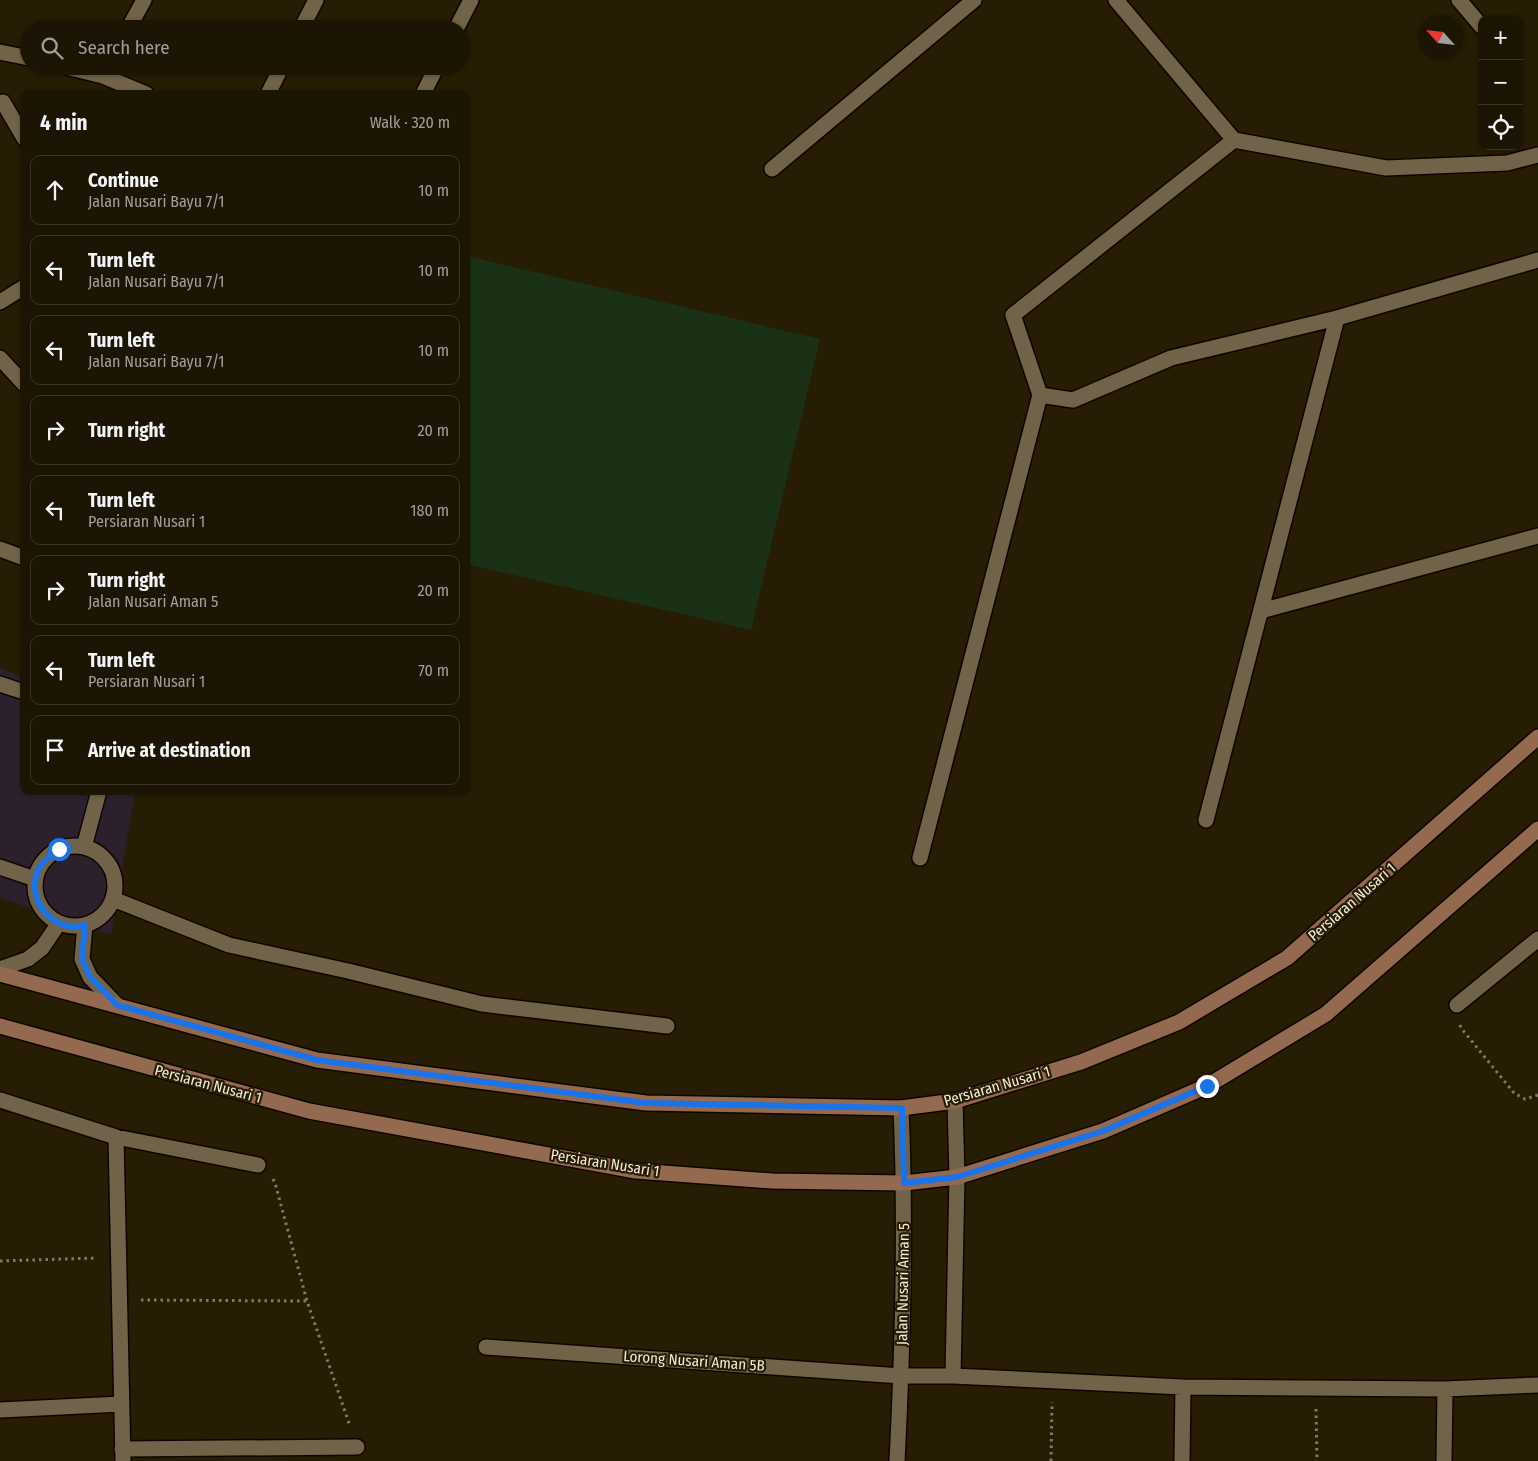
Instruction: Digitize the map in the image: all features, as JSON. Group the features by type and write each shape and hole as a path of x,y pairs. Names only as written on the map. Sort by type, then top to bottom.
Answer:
{"main road":[{"name":"Persiaran Nusari 1","path":"0,974 317,1060 646,1103 902,1108 955,1101 1081,1062 1180,1022 1288,958 1538,737"},
{"name":"Persiaran Nusari 1","path":"0,1026 309,1111 636,1171 772,1181 904,1183 957,1177 1103,1131 1207,1086 1326,1014 1538,829"}],"street":[{"path":"133,20 144,0"},
{"path":"306,20 316,0"},
{"path":"461,20 471,0"},
{"path":"772,169 974,0"},
{"path":"1116,0 1234,140 1386,168 1507,163 1538,155"},
{"path":"1459,0 1478,22"},
{"path":"0,52 20,56"},
{"path":"113,75 139,90"},
{"path":"270,90 278,75"},
{"path":"425,90 432,75"},
{"path":"3,102 20,131"},
{"path":"920,858 1040,395 1013,315 1234,140"},
{"path":"1040,395 1073,400 1171,358 1337,318 1538,260"},
{"path":"0,302 20,290"},
{"path":"1206,820 1337,318"},
{"path":"0,358 20,380"},
{"path":"1261,611 1538,536"},
{"path":"0,549 20,556"},
{"path":"0,684 20,691"},
{"path":"84,847 98,795"},
{"path":"72,846 84,847 97,852 113,872 115,885 113,899 108,909 97,919 85,925 71,926 59,923 48,916 40,905 35,893 35,879 40,867 48,857 59,849 72,846"},
{"path":"0,867 35,879"},
{"path":"113,899 229,945 348,971 482,1004 667,1026"},
{"path":"0,969 28,960 42,948 59,923"},
{"path":"85,925 82,959 90,977 117,1005"},
{"path":"1457,1005 1538,939"},
{"path":"0,1100 116,1137 258,1165"},
{"path":"953,1376 957,1177 955,1101"},
{"name":"Jalan Nusari Aman 5","path":"897,1461 901,1376 904,1183 902,1108"},
{"path":"116,1137 122,1455 357,1447"},
{"name":"Lorong Nusari Aman 5B","path":"486,1347 901,1376 953,1376 1183,1387 1445,1389 1538,1385"},
{"path":"1182,1461 1183,1387"},
{"path":"1444,1461 1445,1389"},
{"path":"0,1410 121,1404"}],"path":[{"path":"1457,1005 1457,1016 1462,1028 1514,1093 1525,1099 1538,1096"},
{"path":"258,1165 268,1172 275,1182 307,1300 357,1447"},
{"path":"0,1261 118,1257"},
{"path":"119,1300 307,1300"},
{"path":"1051,1461 1053,1380"},
{"path":"1316,1388 1317,1461"}],"shaded area":[{"path":"0,668 20,676 20,795 134,795 111,935 0,898"}],"green space":[{"path":"470,257 820,339 751,630 470,565"}],"route":[{"path":"59,849 48,857 40,867 35,879 35,893 40,905 48,916 59,923 71,926 85,925 82,959 90,977 117,1005 317,1060 646,1103 902,1108 904,1183 957,1177 1103,1131 1207,1086"}]}
